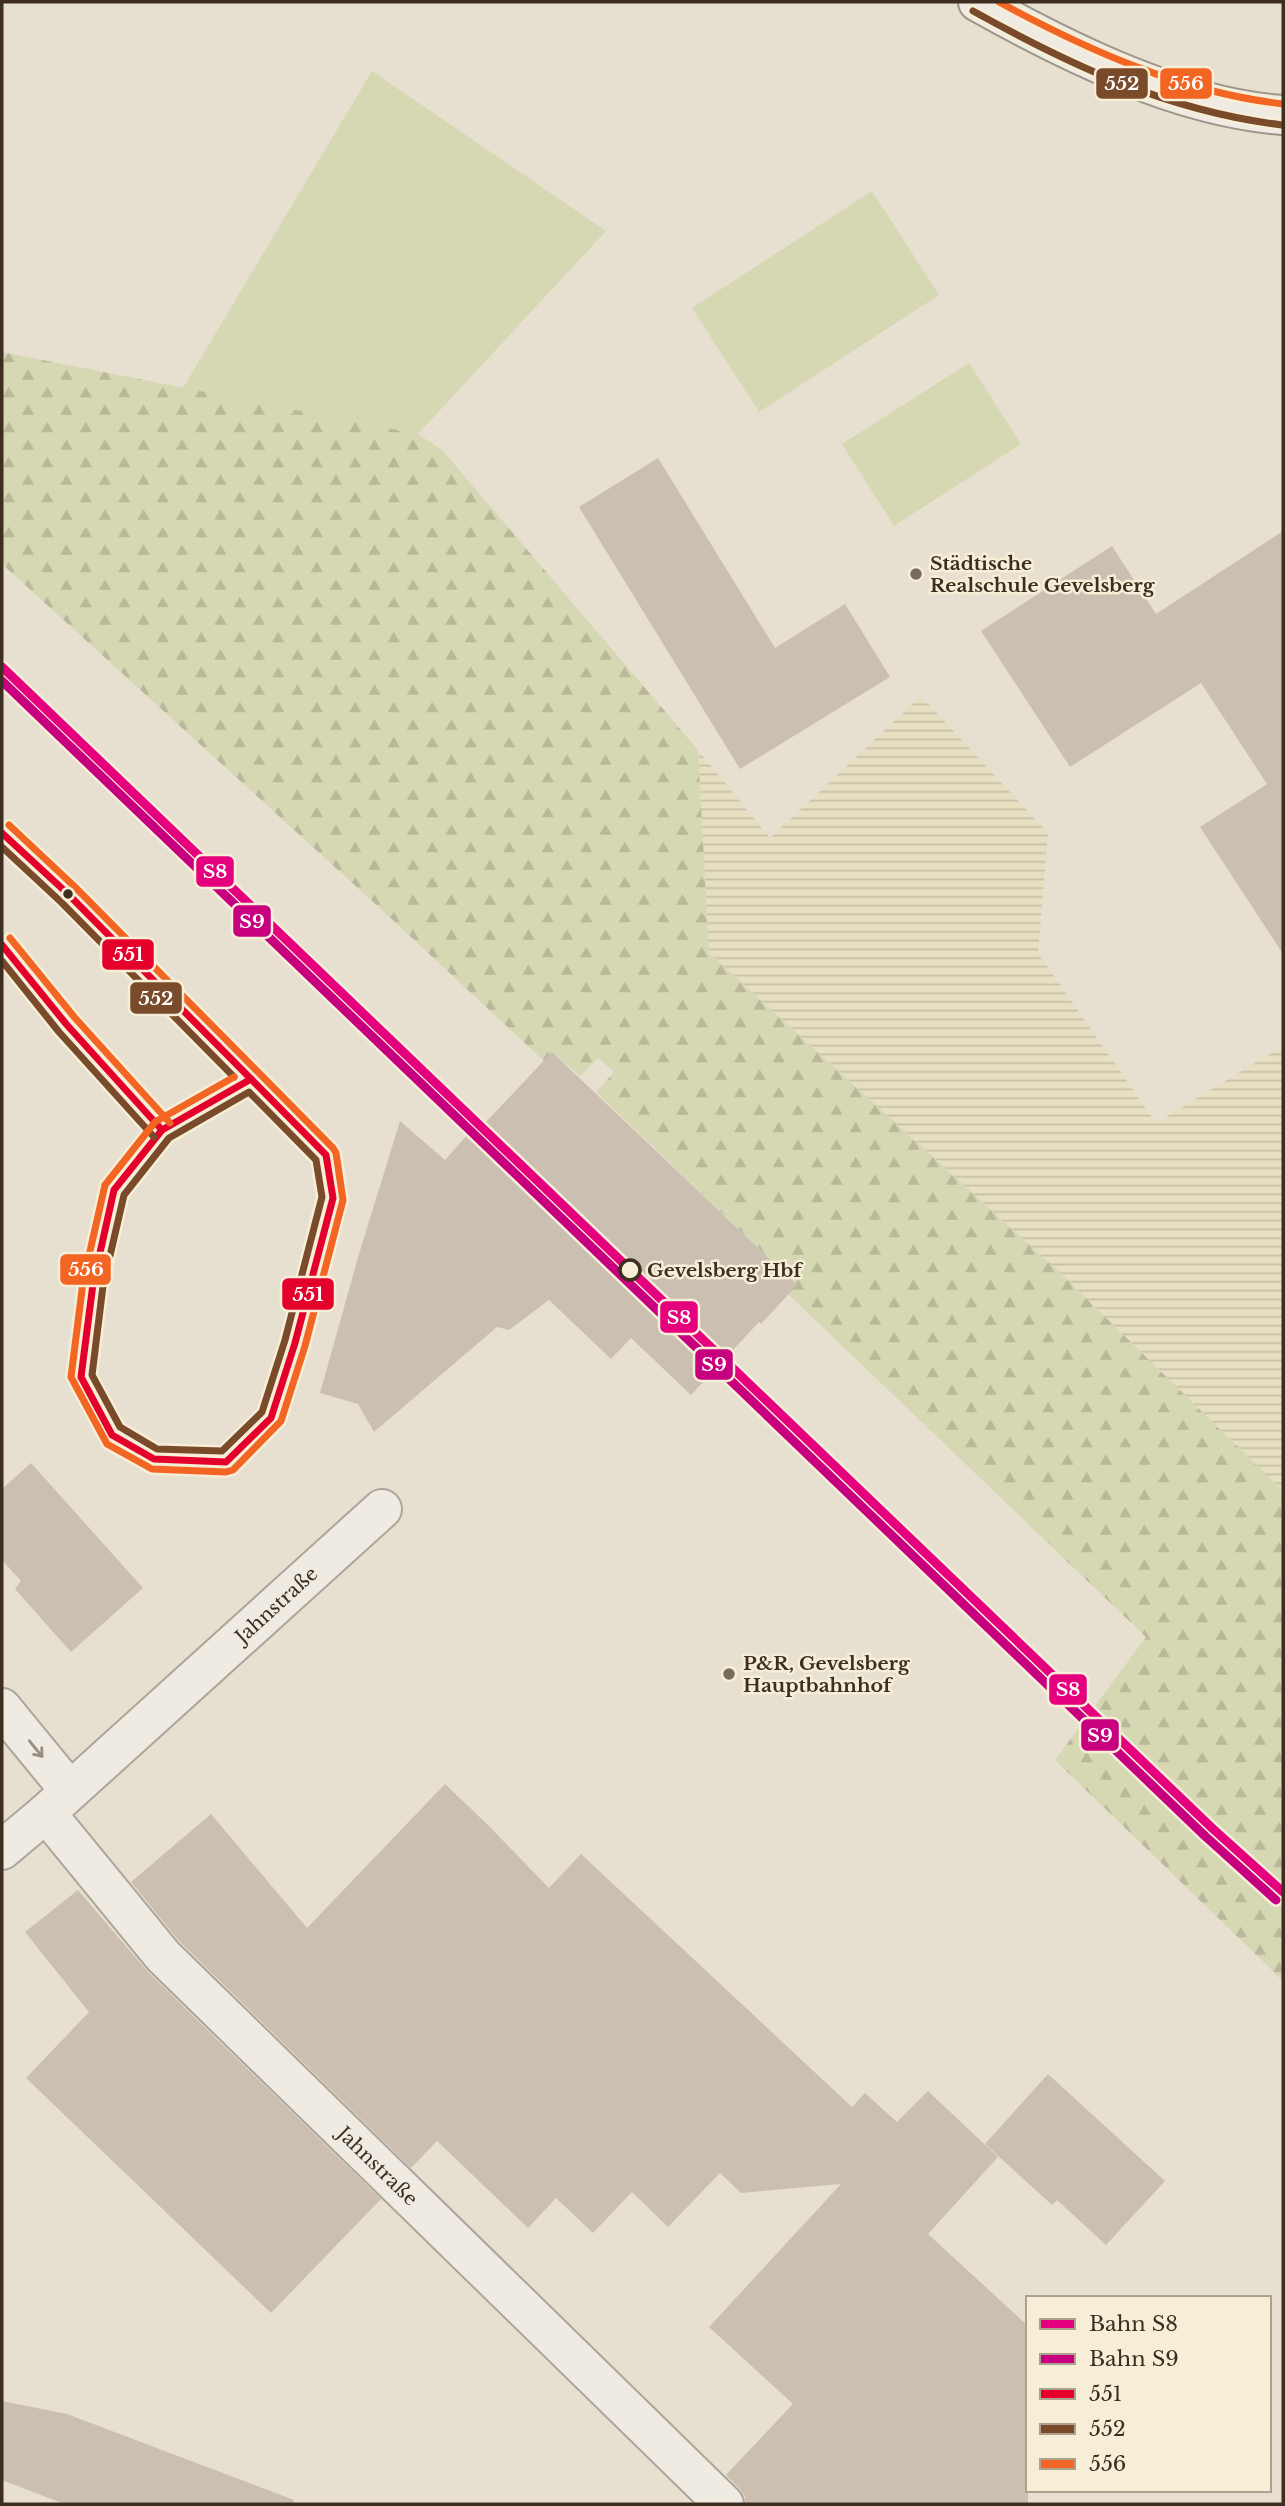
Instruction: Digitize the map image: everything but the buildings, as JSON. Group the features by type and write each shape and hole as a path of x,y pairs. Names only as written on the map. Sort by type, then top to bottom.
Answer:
{"street":[{"path":"978,2 1092,60 1174,92 1218,105 1283,115"},
{"name":"Jahnstraße","path":"2,1850 382,1509"},
{"path":"2,1708 58,1802"},
{"name":"Jahnstraße","path":"58,1802 163,1956 723,2504"}],"shaded area":[{"path":"921,696 1048,833 1038,953 1156,1123 1283,1046 1283,1491 1057,1270 709,953 698,750 770,838"}],"green space":[{"path":"372,71 606,231 418,434 183,388"},
{"path":"872,191 939,295 759,412 692,308"},
{"path":"2,352 418,434 443,451 698,750 709,953 1057,1270 1283,1491 1283,1981 1055,1760 1146,1637 788,1294 796,1284 596,1092 614,1072 598,1058 580,1076 552,1052 544,1061 2,564"},
{"path":"969,363 1021,444 894,526 842,444"}],"rail line":[{"name":"S8","path":"2,667 1212,1828 1283,1892"},
{"name":"S9","path":"2,681 1205,1836 1276,1900"}],"transit line":[{"name":"556","path":"999,2 1067,37 1136,67 1208,90 1283,104"},
{"name":"552","path":"973,11 1084,68 1122,83 1200,109 1282,125"},
{"name":"556","path":"9,825 75,887 257,1071"},
{"name":"551","path":"2,833 68,894 251,1079"},
{"name":"552","path":"2,847 61,902 234,1077"},
{"name":"556","path":"10,938 75,1018 170,1123"},
{"name":"551","path":"2,945 67,1025 162,1130"},
{"name":"552","path":"2,961 59,1032 154,1137"},
{"name":"556","path":"234,1077 155,1122 105,1185 83,1282 71,1377 107,1444 152,1469 233,1470 281,1421 305,1346 343,1200 336,1153 259,1073"},
{"name":"551","path":"251,1079 326,1155 333,1198 295,1343 271,1418 226,1462 154,1459 112,1435 81,1377 93,1284 114,1190 162,1130 251,1079"},
{"name":"552","path":"249,1092 316,1160 322,1197 285,1340 262,1412 222,1451 157,1449 120,1427 92,1375 103,1286 124,1195 169,1138 249,1092"}],"place":[{"name":"Städtische Realschule Gevelsberg","path":"916,574"},
{"name":"Gevelsberg Hbf","path":"630,1270"},
{"name":"P&R, Gevelsberg Hauptbahnhof","path":"729,1674"}]}
